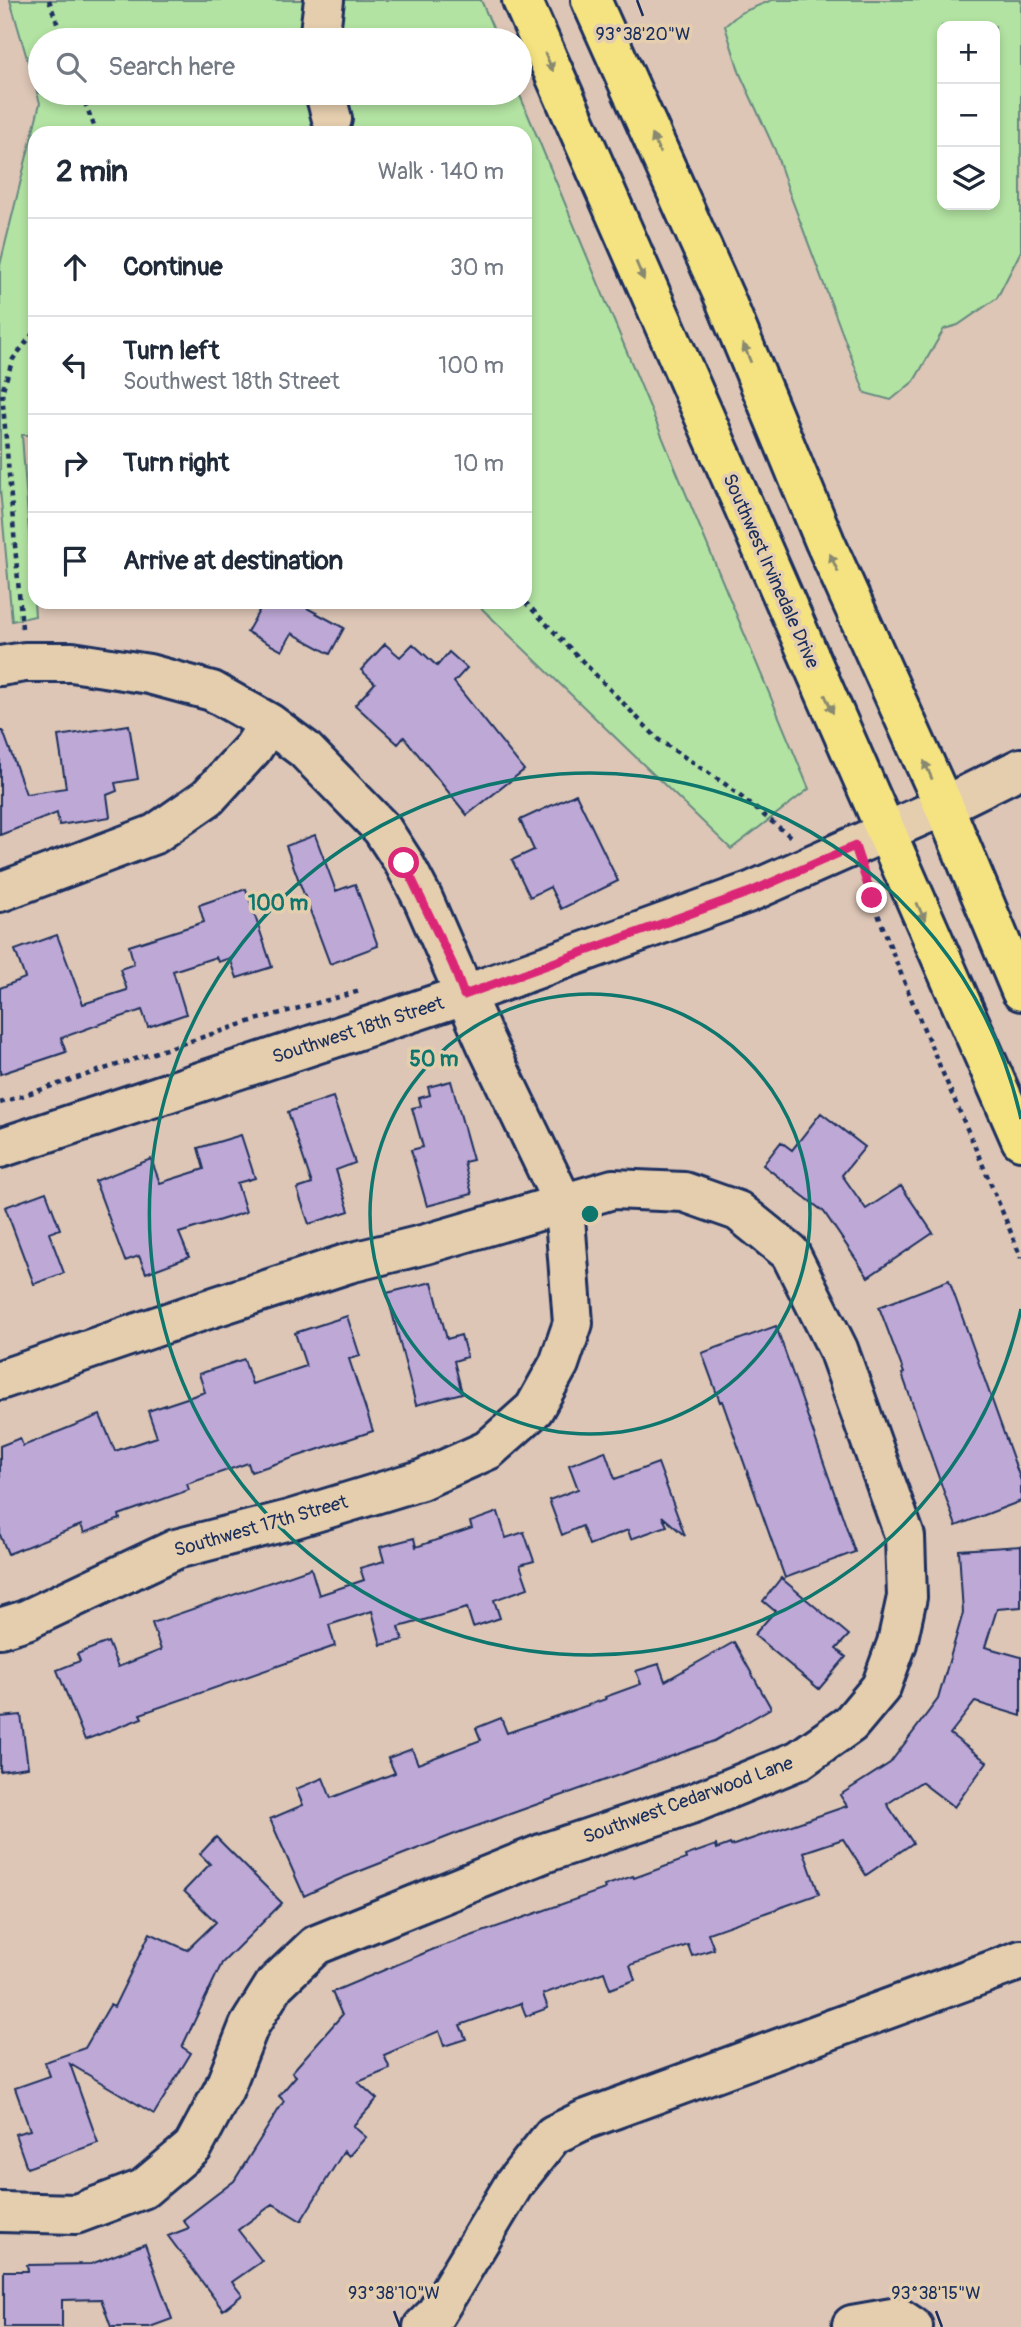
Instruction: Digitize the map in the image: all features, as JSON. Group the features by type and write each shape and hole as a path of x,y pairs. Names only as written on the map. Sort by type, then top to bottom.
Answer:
{"main road":[{"name":"Southwest Irvinedale Drive","path":"522,0 870,839 1021,1140"},
{"path":"591,0 724,297 825,542 944,806 1021,991"}],"street":[{"path":"320,28 324,0"},
{"path":"12,664 72,662 149,674 212,691 269,723 303,749 382,829 404,863 564,1205"},
{"path":"0,892 155,834 208,797 253,748 269,723"},
{"name":"Southwest 18th Street","path":"0,1147 464,995 750,892 944,806 1021,768"},
{"name":"Southwest Cedarwood Lane","path":"0,1380 349,1263 426,1244 613,1189 684,1192 738,1211 790,1253 838,1349 905,1537 908,1597 897,1643 881,1687 850,1724 799,1760 694,1802 544,1853 316,1945 275,1984 249,2026 224,2089 193,2147 143,2189 76,2214 0,2211"},
{"name":"Southwest 17th Street","path":"0,1628 26,1620 176,1549 289,1520 421,1480 488,1450 534,1409 559,1364 573,1324 564,1205"},
{"path":"423,2327 435,2315 514,2185 553,2134 584,2120 1021,1960"},
{"path":"852,2325 898,2317 913,2327"}],"path":[{"path":"49,0 59,28"},
{"path":"86,105 94,126"},
{"path":"12,664 2,392 13,359 28,340"},
{"path":"532,609 659,740 725,784 792,838"},
{"path":"870,839 889,947 990,1179 1021,1258"}],"green space":[{"path":"10,0 481,0 493,28 28,28 28,62"},
{"path":"772,0 1021,0 1021,251 997,298 958,325 944,329 914,381 891,400 865,393 775,150 740,74 725,26 740,13"},
{"path":"40,105 524,105 809,789 731,849 482,609 532,609 532,126 34,126"},
{"path":"28,152 28,435 22,435 28,519 28,609 34,609 35,616 12,621 0,489 0,265"}],"building":[{"path":"260,609 309,609 344,628 330,654 292,633 282,651 247,632"},
{"path":"385,644 400,657 413,644 437,666 449,652 467,668 454,682 524,770 467,815 404,737 398,744 355,705 375,683 361,670"},
{"path":"129,725 138,779 115,783 117,791 107,795 110,817 59,825 57,813 0,835 0,731 3,731 26,794 66,788 58,736"},
{"path":"576,794 618,881 561,909 550,887 530,897 512,860 534,850 520,820"},
{"path":"315,835 336,891 355,884 378,946 330,964 286,846"},
{"path":"246,889 272,967 237,978 230,958 218,962 216,957 173,971 186,1014 148,1027 142,1010 61,1038 66,1052 0,1074 0,988 25,978 15,950 57,935 83,1004 127,990 120,969 134,964 129,946 204,922 199,905"},
{"path":"451,1081 473,1160 464,1162 472,1194 427,1206 411,1150 423,1147 412,1108 421,1106 419,1098 430,1095 428,1087"},
{"path":"333,1097 355,1163 336,1170 349,1211 309,1224 297,1189 312,1184 288,1112"},
{"path":"821,1113 865,1147 842,1175 866,1209 901,1186 933,1233 868,1277 824,1212 763,1165 781,1142 792,1150"},
{"path":"241,1135 255,1178 237,1183 246,1212 179,1233 189,1257 146,1273 139,1256 125,1261 95,1181 151,1159 160,1183 204,1169 198,1148"},
{"path":"46,1192 60,1229 49,1233 64,1273 34,1284 5,1207"},
{"path":"949,1280 1021,1481 1021,1501 956,1526 879,1307"},
{"path":"432,1282 447,1339 461,1335 467,1357 454,1361 462,1393 416,1405 387,1293"},
{"path":"347,1316 360,1356 349,1359 373,1431 251,1472 248,1463 187,1484 189,1490 119,1515 120,1519 84,1533 81,1525 8,1554 0,1535 0,1446 20,1438 23,1446 100,1415 115,1451 157,1437 148,1411 205,1392 199,1374 244,1359 252,1384 306,1366 295,1333"},
{"path":"776,1326 855,1552 785,1578 722,1401 720,1402 702,1353"},
{"path":"605,1451 615,1479 658,1463 685,1536 662,1516 667,1526 631,1539 628,1530 589,1545 582,1526 562,1535 549,1500 578,1489 569,1465"},
{"path":"498,1512 506,1538 524,1532 534,1561 520,1565 528,1588 494,1600 500,1618 473,1627 467,1608 399,1627 403,1640 381,1645 372,1611 329,1625 335,1646 140,1714 142,1718 85,1740 57,1670 80,1661 77,1654 108,1642 118,1667 161,1650 152,1623 311,1568 319,1595 364,1580 360,1568 384,1561 380,1547 414,1538 416,1547 472,1528 470,1522"},
{"path":"1021,1546 1021,1607 997,1609 985,1647 1021,1657 1021,1716 975,1702 950,1734 987,1762 954,1807 921,1782 887,1804 913,1843 866,1875 843,1839 804,1852 819,1894 708,1933 714,1949 692,1956 688,1945 630,1965 635,1980 610,1989 604,1972 543,1994 548,2008 526,2016 521,2003 460,2025 466,2039 444,2046 439,2031 384,2055 390,2069 358,2082 377,2099 353,2126 366,2137 349,2156 344,2151 301,2221 273,2204 238,2230 262,2261 232,2282 242,2295 223,2310 168,2236 189,2228 183,2220 234,2181 284,2101 279,2096 296,2076 292,2072 342,2015 332,1992 434,1949 605,1889 604,1886 686,1859 685,1856 716,1845 717,1849 730,1844 731,1846 847,1806 840,1795 890,1763 938,1699 963,1613 959,1550"},
{"path":"781,1578 849,1635 836,1649 846,1657 819,1689 754,1635 775,1611 763,1601"},
{"path":"734,1642 771,1708 714,1741 460,1832 304,1896 270,1819 303,1805 296,1789 323,1778 331,1798 395,1773 388,1758 412,1749 418,1764 481,1740 476,1728 501,1718 507,1733 641,1684 636,1671 659,1664 665,1681"},
{"path":"21,1715 28,1767 0,1771 0,1717"},
{"path":"216,1837 282,1903 222,1963 182,2047 191,2053 154,2114 70,2064 98,2143 27,2168 15,2134 30,2130 15,2088 50,2076 45,2062 85,2048 110,2005 114,2007 150,1933 187,1950 216,1922 184,1891 210,1864 200,1854"},
{"path":"145,2244 172,2319 150,2327 111,2327 101,2299 62,2300 62,2327 4,2327 4,2271 28,2271 27,2265 91,2264"}],"route":[{"path":"404,863 423,899 464,995 750,892 855,846 872,898"}]}
